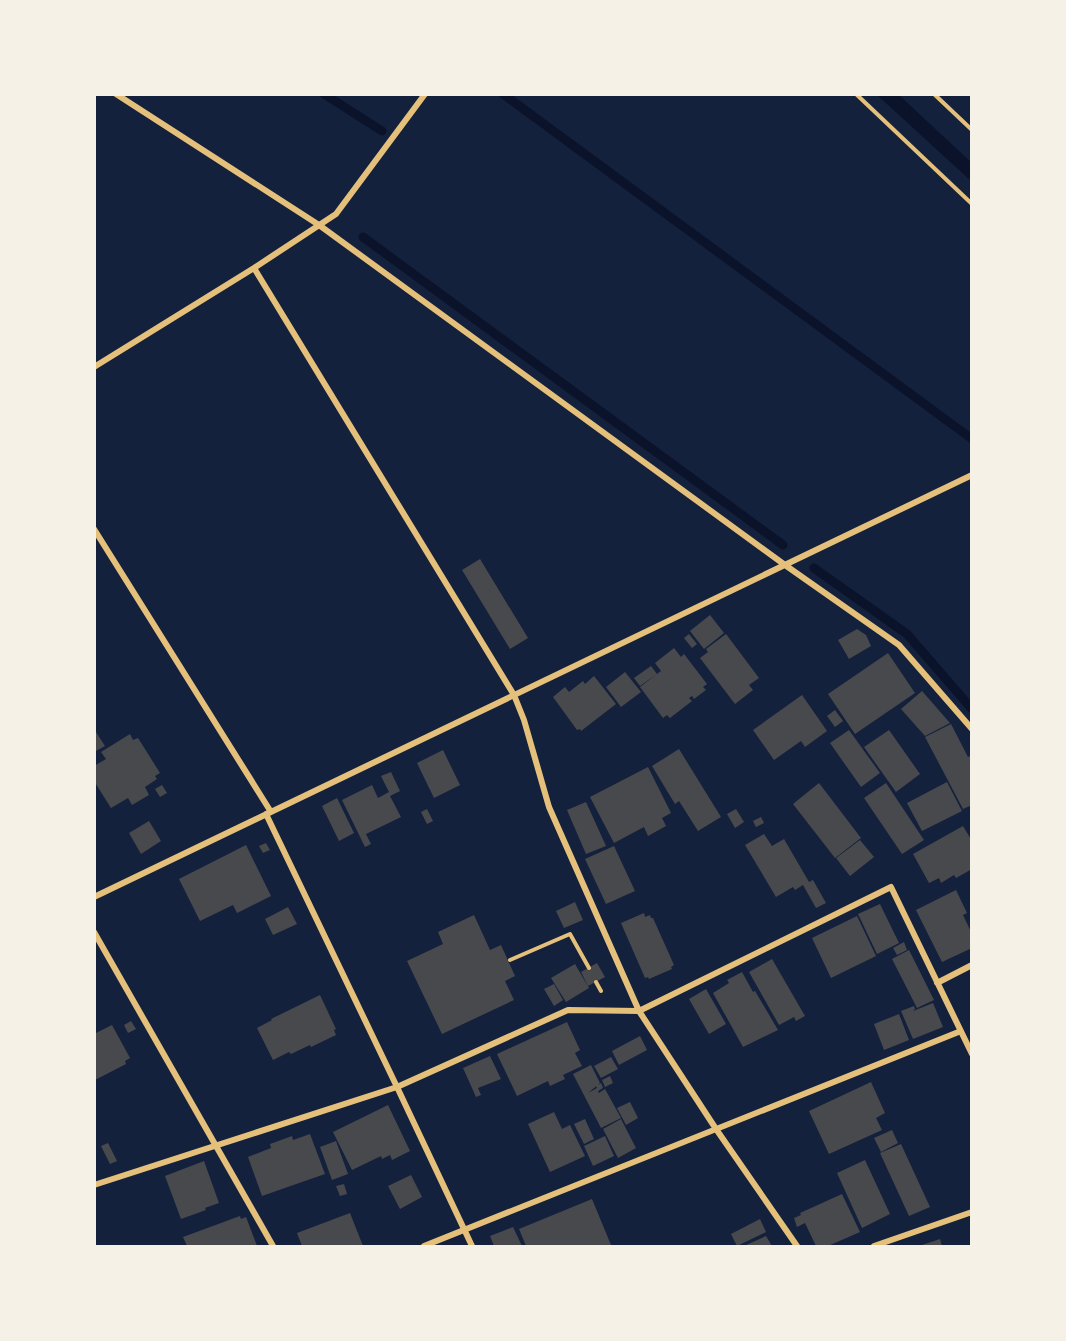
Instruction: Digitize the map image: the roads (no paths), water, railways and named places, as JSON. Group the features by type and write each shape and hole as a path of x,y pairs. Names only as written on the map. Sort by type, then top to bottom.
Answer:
{"street":[{"path":"116,94 320,225 785,565 899,645 972,729"},
{"path":"94,367 254,268 336,214 425,94"},
{"path":"254,268 514,695 524,720 549,807 639,1011 716,1129 797,1246"},
{"path":"94,897 972,475"},
{"path":"94,529 269,813 472,1246"},
{"path":"94,1185 397,1087 568,1011 639,1011 891,887 972,1054"},
{"path":"94,932 273,1246"},
{"path":"937,983 972,965"},
{"path":"424,1246 961,1031"},
{"path":"874,1246 972,1212"}],"water":[{"path":"877,95 899,95 971,162 971,181"}],"waterway":[{"path":"324,94 382,131"},
{"path":"503,94 972,439"},
{"path":"363,237 783,545"},
{"path":"814,568 907,634 972,709"}]}
